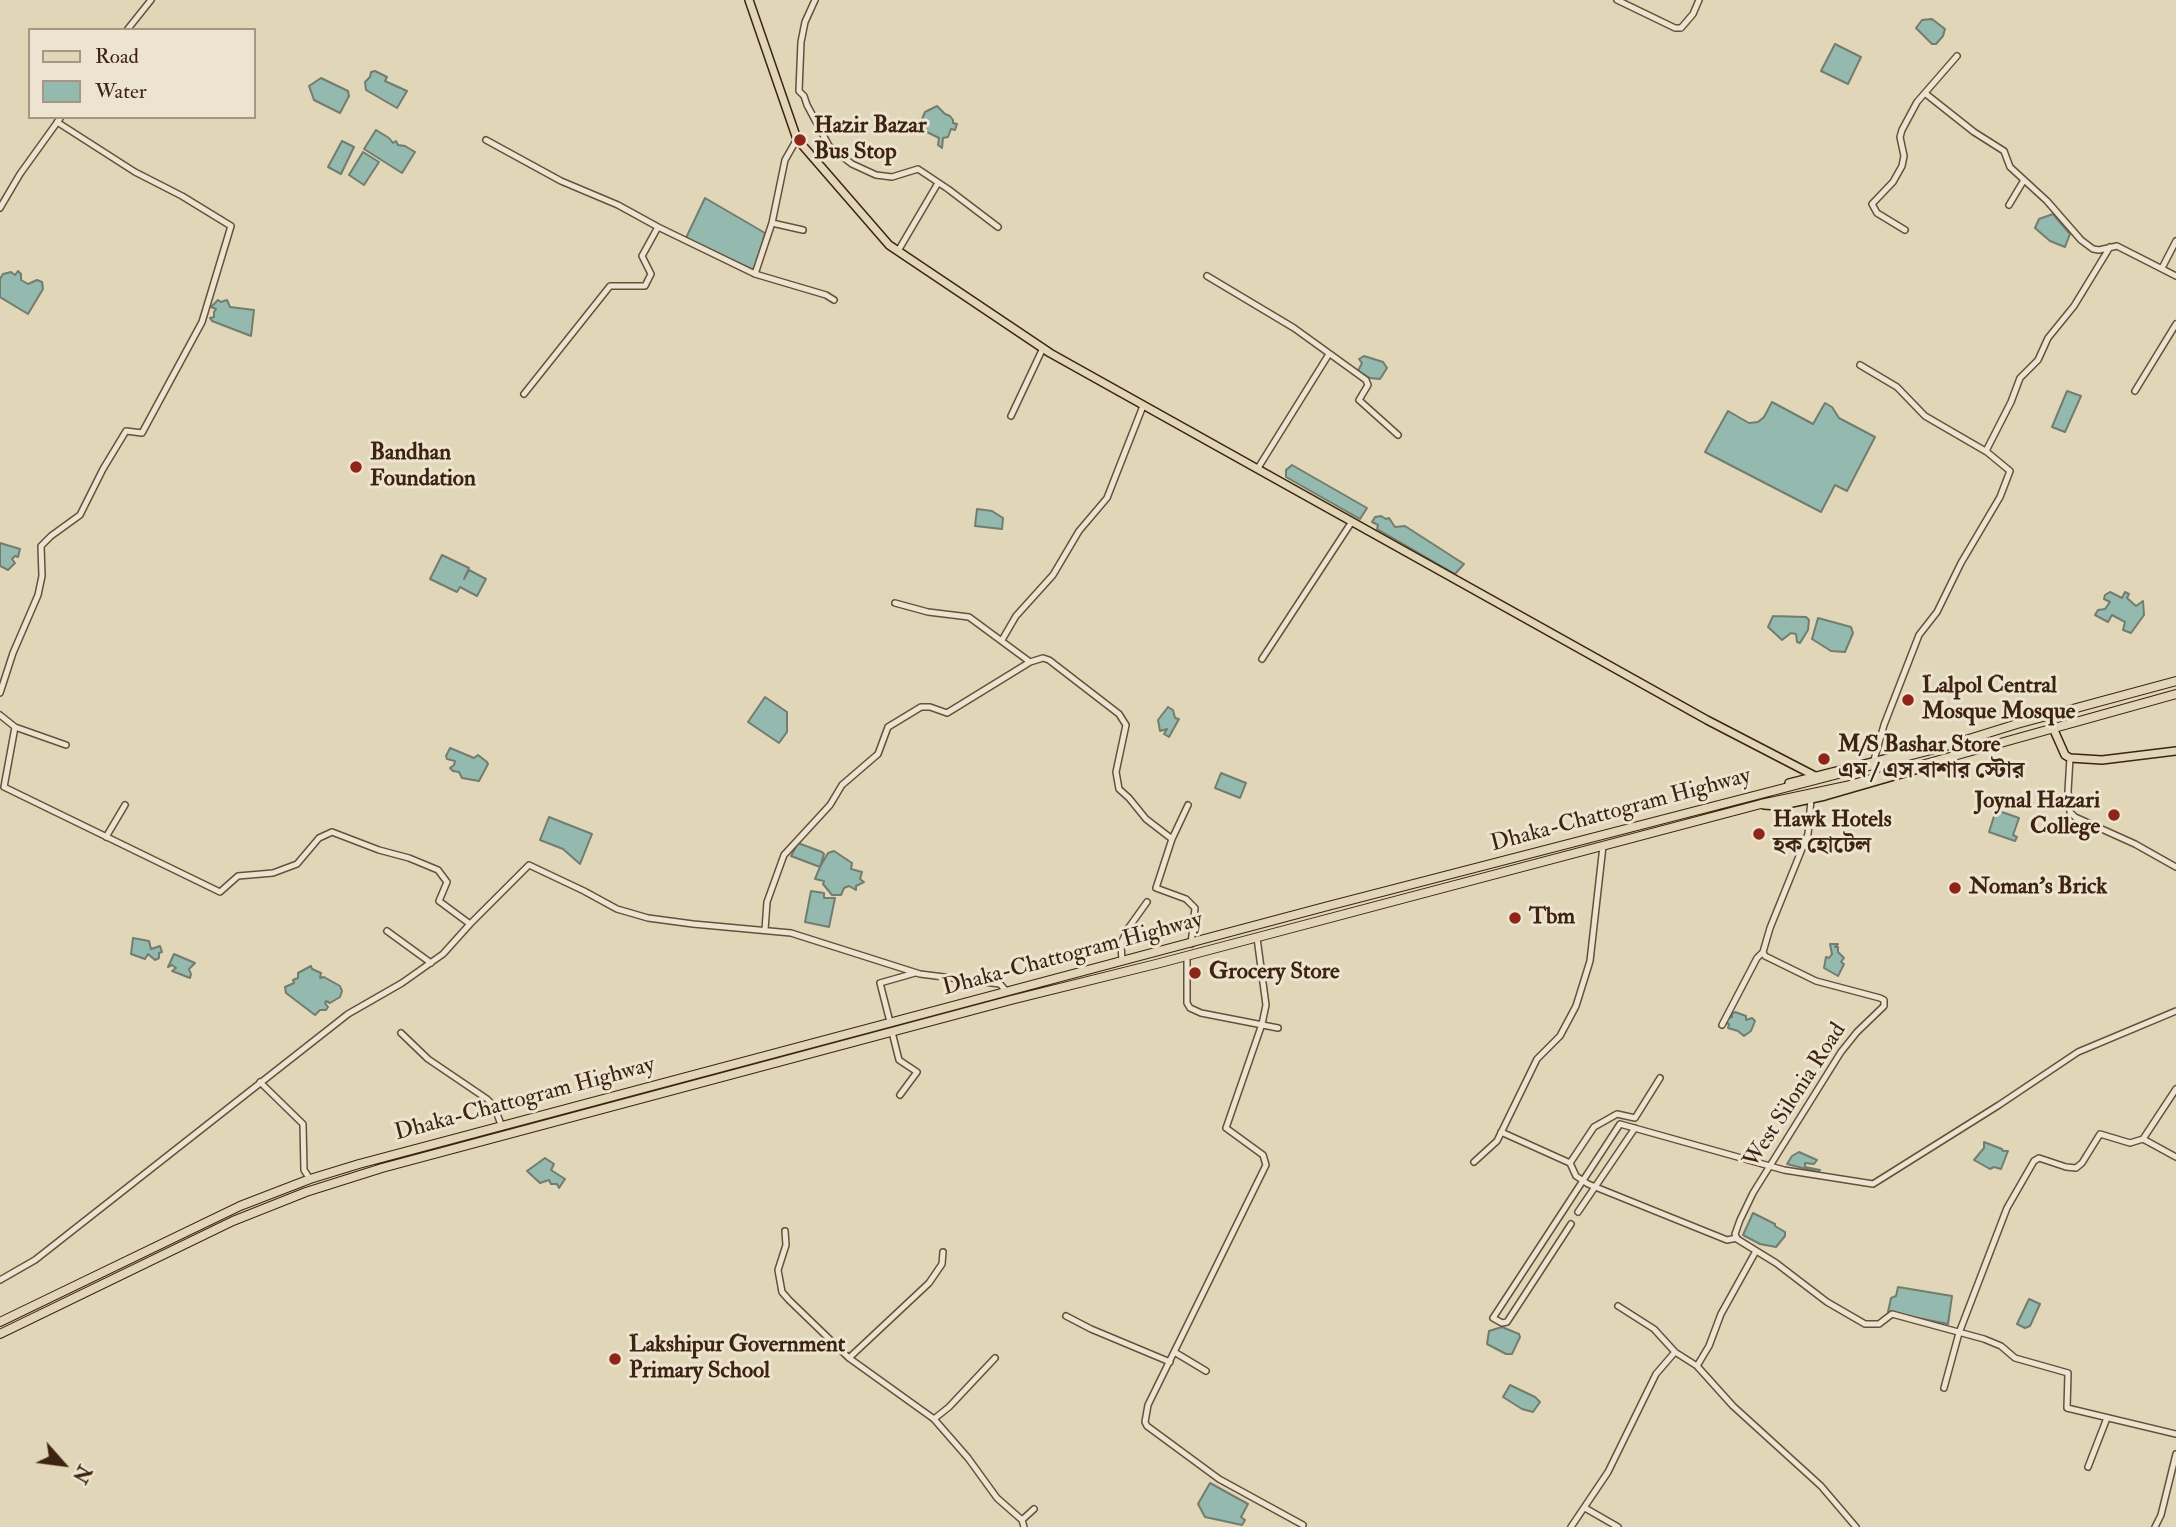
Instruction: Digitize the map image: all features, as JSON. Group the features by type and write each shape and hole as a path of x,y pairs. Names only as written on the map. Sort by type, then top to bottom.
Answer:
{"highway":[{"name":"Dhaka-Chattogram Highway","path":"0,1322 240,1206 310,1179 890,1022 1931,750 2176,681"},
{"path":"2138,691 2136,699 2142,703"},
{"name":"Dhaka-Chattogram Highway","path":"0,1334 233,1221 306,1192 396,1165 892,1031 1376,907 1758,805 1846,786 2176,694"},
{"path":"2119,696 2127,702 2121,709"},
{"path":"2017,724 2020,736"},
{"path":"1389,891 1386,898 1393,902"},
{"path":"1374,894 1380,896 1381,900 1376,907"}],"main road":[{"path":"749,0 797,139 889,245 1043,348 1143,406 1707,720 1815,776"},
{"path":"2053,728 2065,755 2070,758 2102,760 2176,751"},
{"path":"1758,795 1800,780 1874,760 1918,750 1931,750"},
{"path":"1758,805 1778,806 1811,799 1887,780 1921,769 1931,762"},
{"path":"1798,767 1803,774 1800,780"}],"street":[{"path":"129,28 150,0"},
{"path":"815,0 805,22 799,91 829,146 852,164 876,175 892,177 918,169 998,227"},
{"path":"1617,0 1675,28 1681,28 1693,14 1699,0"},
{"path":"1905,230 1877,213 1872,204 1893,182 1902,166 1904,156 1900,138 1917,102 1957,56"},
{"path":"1926,94 1974,132 2004,151 2010,167 2087,245 2099,250 2117,246 2176,276"},
{"path":"0,208 20,174 59,120 135,172 182,196 231,226 202,321 142,433 126,431 80,515 41,546 42,576 38,595 13,653 0,693"},
{"path":"755,274 772,223 786,160 797,139"},
{"path":"486,140 561,181 618,205 755,274 826,295 834,300"},
{"path":"2008,205 2024,180"},
{"path":"898,251 937,183"},
{"path":"772,223 803,230"},
{"path":"524,394 610,286 645,286 652,274 642,256 658,227"},
{"path":"2162,268 2176,242"},
{"path":"1987,452 2020,378 2038,360 2048,338 2074,306 2110,247"},
{"path":"1208,276 1294,328 1366,380 1368,385 1359,400 1398,435"},
{"path":"2135,391 2176,324"},
{"path":"1011,416 1043,348"},
{"path":"1258,468 1329,354"},
{"path":"1860,365 1904,392 1925,416 1987,452 2010,471 2000,497 1961,563 1934,618 1919,635 1884,725 1874,760"},
{"path":"1002,640 1016,616 1053,575 1079,531 1107,498 1143,406"},
{"path":"1262,659 1351,523"},
{"path":"895,603 928,612 970,617 1030,662"},
{"path":"765,930 767,902 784,855 830,804 842,785 878,754 888,727 921,707 947,713 1037,659 1049,660 1119,714 1126,730 1116,772 1119,789 1146,820 1172,839"},
{"path":"0,715 15,727 66,745"},
{"path":"15,727 2,788 220,892 238,876 273,873 297,864 319,838 332,832 438,870 447,882 439,901 470,924"},
{"path":"2070,758 2068,792 2070,812 2074,817 2135,844 2176,867"},
{"path":"1722,1025 1757,958 1763,952 1808,834 1811,799"},
{"path":"106,837 125,804"},
{"path":"1188,805 1172,839 1156,888 1186,899 1195,908 1191,944"},
{"path":"1474,1163 1497,1141 1537,1059 1560,1036 1581,992 1590,961 1603,846"},
{"path":"0,1280 35,1260 348,1014 402,983 443,954 528,865 617,909 648,918 804,936 916,973 1000,984 1008,993"},
{"path":"1123,963 1121,944 1127,930 1147,902"},
{"path":"387,931 431,963"},
{"path":"1256,938 1266,1005 1226,1128 1263,1154 1266,1165 1149,1405 1145,1422 1219,1479 1303,1525"},
{"name":"West Silonia Road","path":"1737,1238 1740,1220 1841,1052 1884,1006 1884,1000 1880,998 1816,981 1765,956 1763,952"},
{"path":"1187,956 1187,1003 1190,1007 1202,1013 1278,1028"},
{"path":"890,1022 880,983 916,973"},
{"path":"1571,1224 1507,1322 1502,1323 1493,1318 1620,1124 1806,1174 1873,1184 2078,1052 2176,1011"},
{"path":"892,1031 900,1060 917,1072 900,1095"},
{"path":"401,1033 428,1059 487,1099 494,1107 502,1126"},
{"path":"1570,1163 1594,1127 1617,1114 1635,1118 1660,1078"},
{"path":"260,1082 303,1124 304,1170 310,1179"},
{"path":"1944,1388 1959,1333 2007,1208 2034,1161 2039,1158 2076,1168 2100,1135 2130,1143 2143,1139 2176,1088"},
{"path":"1578,1212 1635,1128"},
{"path":"1501,1132 1570,1163 1576,1176 1594,1186 1727,1240 1737,1238 1857,1321 1879,1324 1892,1314 1984,1339 2001,1346 2015,1358 2068,1373 2067,1408 2176,1434"},
{"path":"2143,1139 2176,1157"},
{"path":"785,1231 786,1245 778,1270 782,1292 849,1358 934,1419 968,1458 996,1498 1023,1524 1034,1508"},
{"path":"1697,1366 1709,1346 1721,1314 1756,1251"},
{"path":"849,1358 929,1283 942,1264 943,1252"},
{"path":"1618,1306 1654,1329 1675,1352 1697,1366 1733,1406 1821,1486 1856,1527"},
{"path":"1066,1316 1170,1362"},
{"path":"1570,1527 1608,1472 1656,1374 1675,1352"},
{"path":"1176,1353 1206,1371"},
{"path":"934,1419 949,1407 995,1358"},
{"path":"2088,1467 2107,1418"},
{"path":"2155,1527 2161,1515 2176,1454"},
{"path":"1585,1508 1618,1527"}],"water":[{"path":"1932,19 1945,29 1936,44 1932,44 1916,28 1922,20"},
{"path":"1835,44 1861,57 1848,84 1821,71"},
{"path":"375,71 387,77 385,81 407,91 397,108 366,90 365,82 371,72"},
{"path":"321,78 348,91 349,96 340,113 314,100 309,86"},
{"path":"937,106 957,124 948,137 943,138 942,148 938,145 939,138 923,130 924,126 920,124 925,112"},
{"path":"376,130 393,143 396,141 398,145 415,152 402,173 364,149"},
{"path":"342,141 354,147 341,174 328,167"},
{"path":"363,152 379,162 364,185 349,175"},
{"path":"705,198 765,233 756,271 685,240"},
{"path":"2053,214 2070,234 2065,247 2050,241 2035,228 2039,219"},
{"path":"18,271 21,280 28,284 37,280 42,282 43,289 28,314 0,297 0,279 3,274 11,272 15,275"},
{"path":"218,300 227,300 230,307 254,310 251,336 212,321 210,318 214,317 216,309 211,307"},
{"path":"1364,356 1383,362 1387,368 1380,379 1370,378 1358,371 1362,363 1359,359"},
{"path":"2067,391 2081,396 2065,432 2052,427"},
{"path":"1772,402 1813,424 1825,403 1832,407 1839,418 1875,437 1847,491 1835,485 1821,512 1705,452 1728,411 1749,423 1758,422"},
{"path":"1292,465 1367,508 1360,519 1286,477 1286,470"},
{"path":"977,509 992,511 1003,518 1002,529 975,526"},
{"path":"1375,517 1389,518 1395,527 1405,526 1464,564 1455,574 1377,529 1378,525 1372,522"},
{"path":"0,543 20,549 18,557 12,559 15,563 8,570 0,566"},
{"path":"442,555 469,568 464,579 469,570 486,579 477,596 460,587 457,592 430,579"},
{"path":"2110,592 2122,598 2125,592 2129,594 2127,598 2136,606 2143,601 2144,615 2131,633 2123,630 2125,622 2112,615 2108,622 2095,615 2110,602 2104,599"},
{"path":"1773,616 1806,617 1809,620 1808,630 1800,643 1797,642 1796,634 1791,633 1782,640 1768,627"},
{"path":"1818,618 1851,627 1853,633 1845,652 1831,651 1812,639"},
{"path":"765,697 787,712 787,732 779,743 748,722"},
{"path":"1168,707 1173,710 1175,718 1179,719 1169,737 1164,734 1167,729 1160,731 1158,720"},
{"path":"450,748 474,758 478,755 487,762 479,781 462,778 459,772 450,768 455,761 447,759"},
{"path":"1221,773 1246,783 1240,798 1215,788"},
{"path":"1996,810 2019,818 2013,835 2017,837 2015,841 1989,832"},
{"path":"549,817 592,834 580,864 563,849 540,840"},
{"path":"798,843 824,854 820,867 791,856"},
{"path":"834,851 852,863 851,869 862,872 860,879 864,882 856,886 856,890 849,886 844,888 841,895 832,895 823,884 824,881 815,879 828,853"},
{"path":"811,891 824,893 824,898 835,898 829,927 805,922"},
{"path":"133,938 149,941 151,949 160,946 162,952 159,953 159,958 155,960 148,954 145,959 131,954"},
{"path":"1830,944 1838,944 1835,947 1838,947 1838,952 1844,958 1838,976 1824,968 1826,957 1829,958 1832,954"},
{"path":"174,954 195,963 189,969 190,978 172,971 176,968 172,965 168,967"},
{"path":"311,966 321,973 320,978 324,977 340,986 342,991 340,997 330,1003 326,1001 326,1010 320,1010 315,1015 286,993 285,987 294,983 298,973"},
{"path":"1735,1012 1746,1016 1746,1020 1752,1018 1755,1021 1751,1031 1744,1036 1728,1028 1729,1024 1726,1023 1727,1018 1732,1017"},
{"path":"1984,1142 2008,1151 2001,1169 1990,1169 1974,1160 1984,1148"},
{"path":"1799,1152 1817,1160 1814,1164 1805,1163 1805,1167 1820,1170 1818,1172 1787,1164 1792,1156"},
{"path":"545,1158 554,1164 551,1170 565,1179 559,1188 549,1180 540,1183 527,1171"},
{"path":"1753,1213 1785,1232 1776,1247 1760,1244 1743,1235"},
{"path":"1898,1287 1952,1296 1948,1324 1888,1312 1891,1298 1896,1296"},
{"path":"2029,1299 2040,1304 2030,1326 2025,1328 2017,1324"},
{"path":"1502,1327 1519,1334 1512,1354 1506,1354 1487,1344 1489,1331"},
{"path":"1510,1385 1540,1402 1533,1412 1522,1409 1503,1397"},
{"path":"1210,1483 1248,1504 1241,1517 1245,1520 1242,1525 1205,1517 1198,1504"}],"place":[{"name":"Hazir Bazar Bus Stop","path":"800,140"},
{"name":"Bandhan Foundation","path":"356,467"},
{"name":"Lalpol Central Mosque Mosque","path":"1908,700"},
{"name":"M/S Bashar Store এম / এস বাশার স্টোর","path":"1824,759"},
{"name":"Joynal Hazari College","path":"2114,815"},
{"name":"Hawk Hotels হক হোটেল","path":"1759,834"},
{"name":"Noman's Brick","path":"1955,888"},
{"name":"Tbm","path":"1515,918"},
{"name":"Grocery Store","path":"1195,973"},
{"name":"Lakshipur Government Primary School","path":"615,1359"}]}
